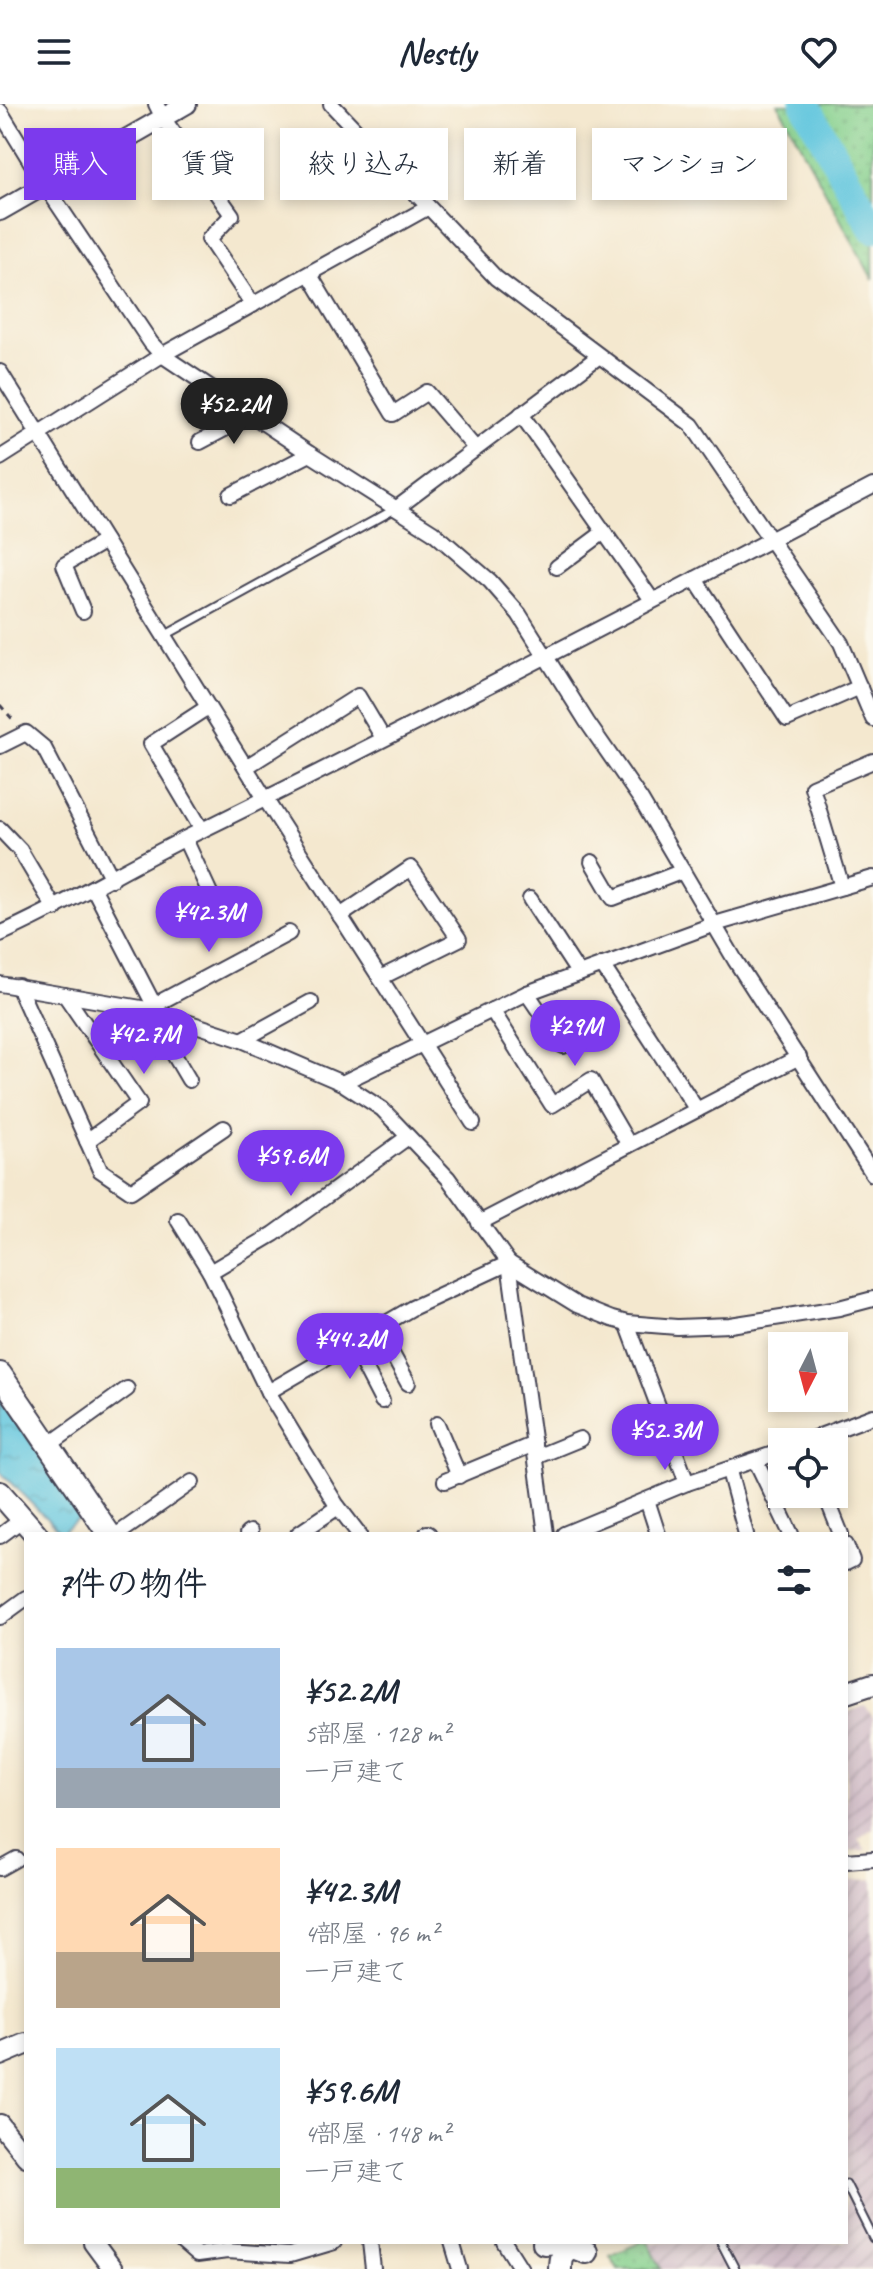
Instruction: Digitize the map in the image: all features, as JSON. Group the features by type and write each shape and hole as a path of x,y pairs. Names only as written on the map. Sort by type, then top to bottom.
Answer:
{"main road":[{"path":"0,1374 102,1529"},
{"path":"0,1493 29,1527"},
{"path":"848,1692 873,1684"},
{"path":"0,2055 24,2045"},
{"path":"545,2244 560,2269"},
{"path":"560,2269 564,2250 573,2247 587,2254"}],"street":[{"path":"134,128 160,111 187,104"},
{"path":"331,104 496,278 692,425 841,643 873,719"},
{"path":"0,111 24,150"},
{"path":"160,111 232,215 209,239 253,305"},
{"path":"0,211 24,197"},
{"path":"55,200 162,355 397,508 463,555 519,614 641,800 715,924 873,1174"},
{"path":"0,458 162,355 427,208"},
{"path":"310,275 393,414 427,392 475,448"},
{"path":"397,508 598,357"},
{"path":"0,372 266,800 473,1123"},
{"path":"521,414 652,600"},
{"path":"200,442 251,415"},
{"path":"231,495 310,454"},
{"path":"0,934 94,889 202,830 547,656 873,486"},
{"path":"557,567 604,532"},
{"path":"83,611 64,565 105,541"},
{"path":"695,579 787,719 860,687"},
{"path":"246,767 358,696 383,738"},
{"path":"202,830 151,744 208,707"},
{"path":"0,746 26,733 44,748 112,879"},
{"path":"842,887 812,787 873,761"},
{"path":"0,829 20,850 55,909"},
{"path":"185,839 215,904"},
{"path":"592,862 613,898 683,871"},
{"path":"340,916 411,868 459,939 380,978"},
{"path":"342,1083 527,993 715,924 873,878"},
{"path":"94,889 189,1080"},
{"path":"530,899 579,974"},
{"path":"151,1007 289,933"},
{"path":"602,965 697,1110"},
{"path":"0,984 151,1007 242,1040 342,1083 382,1109 448,1178 509,1263 577,1305 627,1323 677,1327 730,1325 839,1308 873,1299"},
{"path":"18,986 100,1170 131,1191 224,1128"},
{"path":"527,993 563,1046"},
{"path":"65,995 139,1103 87,1141"},
{"path":"242,1040 311,1002"},
{"path":"492,1010 552,1105 591,1080 629,1145"},
{"path":"479,1223 799,1057"},
{"path":"210,1272 274,1234 408,1137"},
{"path":"178,1220 210,1272 268,1392 338,1507 357,1532"},
{"path":"268,1392 412,1308 509,1263"},
{"path":"509,1263 546,1532"},
{"path":"627,1323 687,1483"},
{"path":"378,1328 408,1383"},
{"path":"352,1343 382,1401"},
{"path":"49,1445 127,1389"},
{"path":"841,1428 873,1416"},
{"path":"437,1424 452,1479 580,1439"},
{"path":"569,1532 687,1483 768,1456"},
{"path":"756,1461 790,1532"},
{"path":"729,1471 745,1532"},
{"path":"121,1532 192,1482"},
{"path":"647,1500 657,1532"},
{"path":"301,1532 338,1507"},
{"path":"831,1508 840,1532"},
{"path":"0,1536 29,1527"},
{"path":"0,1617 24,1599"},
{"path":"0,1868 16,1859"},
{"path":"848,1861 873,1859"},
{"path":"0,2124 24,2154"},
{"path":"94,2244 113,2269"},
{"path":"184,2244 211,2269"},
{"path":"197,2255 227,2251 290,2255 327,2244"},
{"path":"370,2244 373,2269"},
{"path":"453,2244 460,2269"},
{"path":"505,2244 521,2269"}],"lane":[{"path":"164,636 397,508"},
{"path":"848,2188 873,2238"},
{"path":"722,2244 735,2269"}],"path":[{"path":"0,705 26,733"}],"shaded area":[{"path":"865,1706 873,1717 873,1828 858,1839 866,1850 848,1851 848,1712"},
{"path":"873,1879 873,2269 661,2269 650,2244 848,2244 848,1881"}],"green space":[{"path":"778,104 802,104 873,233 873,280"},
{"path":"809,104 873,104 873,221"},
{"path":"637,2244 650,2244 661,2269 618,2269 610,2256"}],"water":[{"path":"0,1397 82,1516 60,1532 0,1472"}],"waterway":[{"path":"805,104 873,228"}]}
